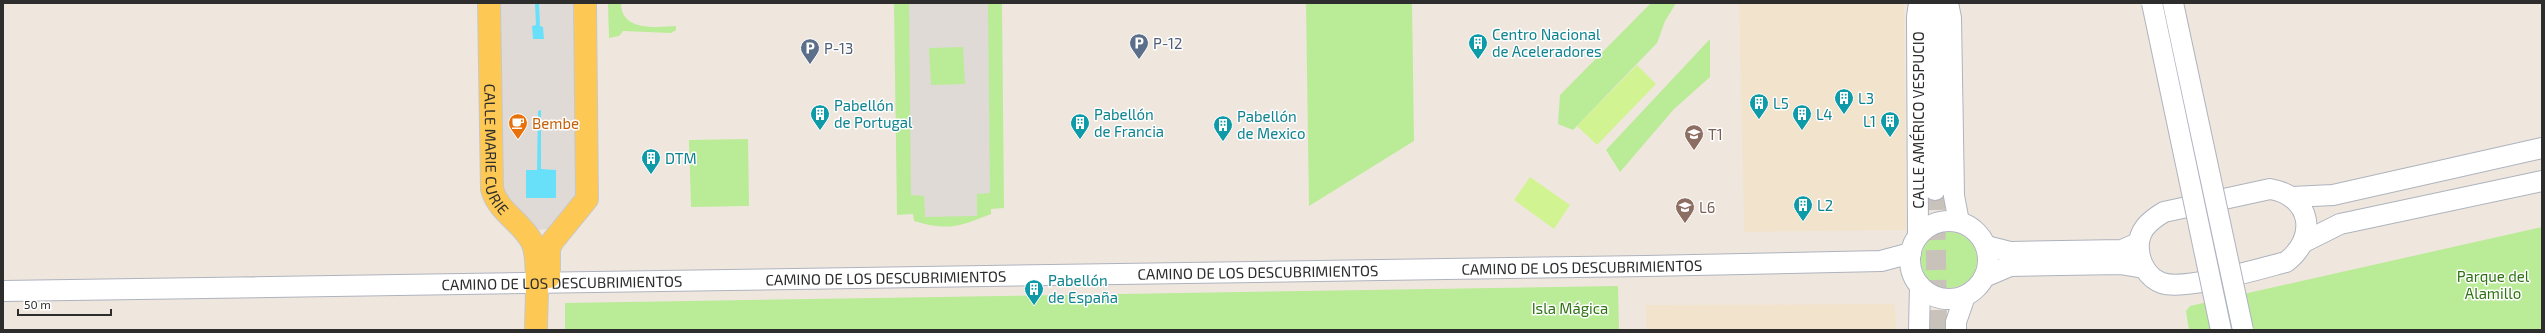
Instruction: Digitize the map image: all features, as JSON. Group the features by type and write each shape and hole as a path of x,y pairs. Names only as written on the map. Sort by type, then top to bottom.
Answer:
{"main road":[{"name":"CALLE MARIE CURIE","path":"489,3 492,189 499,205 533,242 542,282"},
{"path":"549,330 543,304 542,282 549,249 552,242 587,199 585,3"},
{"path":"536,330 543,304"}],"street":[{"name":"CALLE AMÉRICO VESPUCIO","path":"1914,245 1917,17 1919,3"},
{"path":"1933,3 1935,190"},
{"path":"1948,3 1951,18 1954,196 1960,222"},
{"path":"2152,3 2222,330"},
{"path":"2173,3 2243,330"},
{"path":"2292,197 2333,194 2542,148"},
{"path":"2304,242 2340,224 2542,181"},
{"path":"2270,189 2292,197 2300,206 2306,218 2307,230 2304,242 2296,255 2286,262 2183,285 2163,284 2144,268 2140,259 2138,243 2143,229 2150,220 2164,212 2270,189"},
{"path":"1919,330 1920,286 1912,271 1914,245 1930,226 1944,221 1960,222 1975,231 1986,246 1988,262 1984,277 1973,291 1965,296 1953,299 1941,298 1920,286"},
{"path":"1986,246 2016,252 2122,250 2138,243"},
{"name":"CAMINO DE LOS DESCUBRIMIENTOS","path":"3,292 1881,261 1914,245"},
{"path":"1984,277 2010,266 2125,264 2144,268"},
{"path":"1956,330 1956,322 1965,296"}],"shaded area":[{"name":"Bembe","path":"496,3 578,3 581,194 551,229 534,230 499,191"},
{"path":"909,3 988,3 990,193 977,194 977,216 925,217 924,196 911,195","holes":["963,47 965,84 931,85 929,48"]},
{"path":"1739,3 1904,3 1906,230 1744,232"},
{"path":"1895,304 1896,330 1646,330 1646,305"}],"green space":[{"path":"608,3 621,3 623,12 627,19 633,23 650,27 676,26 676,30 671,33 623,31 619,36 609,38"},
{"path":"894,3 1002,3 1004,208 991,209 991,214 961,225 944,227 914,221 913,214 897,215","holes":["977,210 977,216 925,216 925,213"]},
{"path":"1306,3 1412,3 1414,141 1309,206"},
{"path":"1651,3 1676,3 1665,21 1657,43 1573,130 1558,124 1560,95"},
{"path":"1710,39 1710,77 1674,109 1620,172 1606,150"},
{"path":"1637,65 1656,84 1597,145 1577,126"},
{"path":"748,139 749,206 691,207 689,140"},
{"path":"1530,177 1570,205 1554,229 1514,200"},
{"name":"Parque del Alamillo","path":"2542,227 2542,330 2189,330 2186,311 2190,306"},
{"path":"1949,232 1960,234 1969,240 1975,249 1977,260 1975,271 1969,280 1960,286 1949,288 1938,286 1929,280 1923,271 1921,260 1923,249 1929,240 1938,234"},
{"name":"Isla Mágica","path":"1618,286 1619,330 565,330 565,303"}],"water":[{"path":"535,3 539,3 540,26 543,27 544,39 533,39 532,26 536,25"},
{"path":"541,110 541,169 556,170 556,198 526,198 526,170 537,170 538,111"}],"tunnel":[{"path":"1935,190 1937,330"}],"place":[{"name":"P-12","path":"1139,60"},
{"name":"Centro Nacional de Aceleradores","path":"1478,60"},
{"name":"P-13","path":"810,65"},
{"name":"L3","path":"1844,115"},
{"name":"L5","path":"1759,120"},
{"name":"Pabellón de Portugal","path":"820,131"},
{"name":"L4","path":"1802,131"},
{"name":"L1","path":"1890,138"},
{"name":"Bembe","path":"518,140"},
{"name":"Pabellón de Francia","path":"1080,140"},
{"name":"Pabellón de Mexico","path":"1223,142"},
{"name":"T1","path":"1694,151"},
{"name":"DTM","path":"651,175"},
{"name":"L2","path":"1803,222"},
{"name":"L6","path":"1685,224"},
{"name":"Pabellón de España","path":"1034,306"}]}
